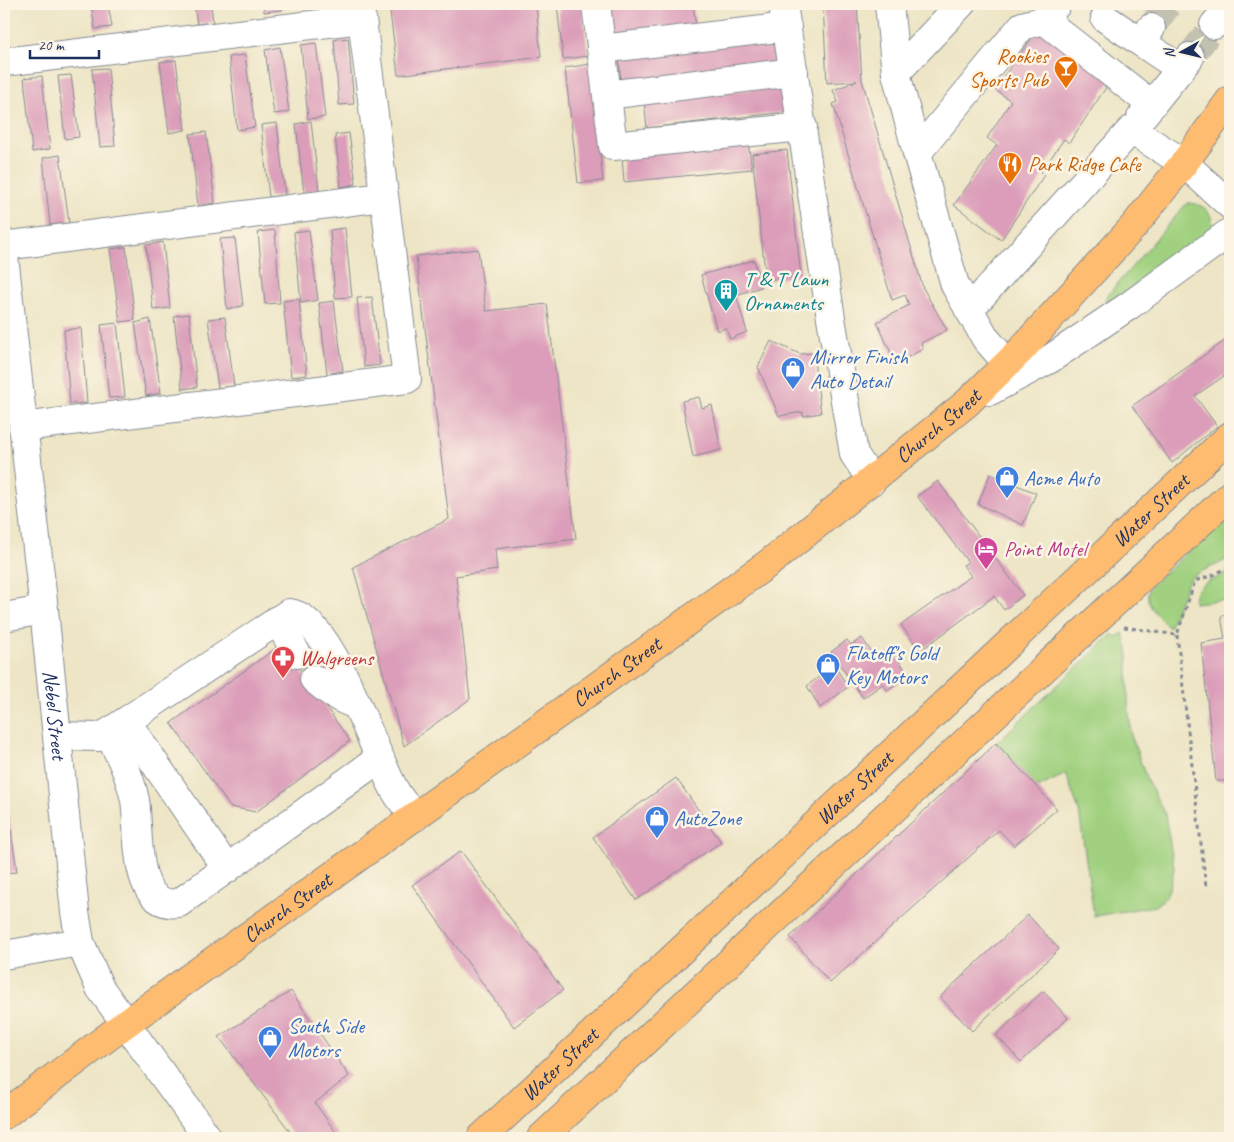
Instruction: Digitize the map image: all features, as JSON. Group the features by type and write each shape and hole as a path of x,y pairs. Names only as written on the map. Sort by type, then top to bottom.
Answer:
{"main road":[{"path":"967,403 1007,363 1134,226 1184,163 1230,100"},
{"name":"Church Street","path":"4,1115 125,1024 769,563 967,403"},
{"name":"Water Street","path":"481,1138 1230,436"},
{"name":"Water Street","path":"541,1138 1230,495"}],"street":[{"path":"596,4 613,146 803,127"},
{"path":"889,4 896,73 955,285 986,339 1007,363"},
{"path":"896,73 960,4"},
{"path":"917,153 1022,26 1051,12 1152,105"},
{"path":"601,49 785,16 830,318 854,454 872,481"},
{"path":"969,310 1131,130 1186,63 1146,35 1105,18"},
{"path":"4,62 362,19 407,379 23,427"},
{"path":"607,95 794,72"},
{"path":"1131,130 1184,163 1230,205"},
{"path":"4,246 383,197"},
{"name":"Church Street","path":"967,403 1050,359 1130,305 1230,232"},
{"name":"Nebel Street","path":"4,256 8,323 23,427 75,912 80,942 100,988 208,1138"},
{"path":"4,617 44,610"},
{"path":"57,736 99,737 117,727 288,612 298,613 316,630 338,661 396,792 415,817"},
{"path":"277,620 297,654"},
{"path":"314,679 331,693 346,702 357,705"},
{"path":"117,727 135,800 142,875 153,894 160,901 171,905 179,904 380,758"},
{"path":"117,727 227,869"},
{"path":"4,955 80,942"}],"path":[{"path":"1206,887 1177,635 1196,581 1216,574 1230,565"},
{"path":"1121,627 1177,635"}],"green space":[{"path":"1187,203 1199,205 1207,211 1212,219 1214,231 1106,305 1106,297"},
{"path":"1230,513 1230,557 1197,574 1188,581 1169,628 1149,603 1148,592 1151,586"},
{"path":"1230,572 1230,599 1194,603 1197,590 1201,586"},
{"path":"1123,633 1128,648 1128,699 1131,735 1147,780 1165,814 1174,868 1166,897 1155,906 1094,916 1079,811 1066,774 1037,788 996,743 1112,634 1116,637"}],"building":[{"path":"91,4 108,4 112,27 95,29"},
{"path":"194,4 211,4 213,22 197,24"},
{"path":"263,4 281,4 282,10 264,12"},
{"path":"301,4 315,4 315,6 302,7"},
{"path":"389,4 536,4 541,57 398,75"},
{"path":"557,4 582,4 588,56 563,59"},
{"path":"608,4 693,4 696,28 613,38"},
{"path":"823,4 857,4 862,80 923,288 947,330 921,343 923,349 896,364 877,322 909,305 905,295 892,300 833,104 838,102 833,90 857,81 827,83"},
{"path":"1039,29 1111,80 1069,143 1064,139 1041,172 1044,175 1001,240 954,205 997,145 987,138 1011,101 994,89"},
{"path":"348,38 354,104 339,105 334,40"},
{"path":"776,39 778,65 621,83 619,57"},
{"path":"316,43 325,117 308,119 301,45"},
{"path":"280,47 289,112 274,114 265,50"},
{"path":"245,55 255,127 237,130 229,57"},
{"path":"176,60 185,130 169,133 160,62"},
{"path":"590,64 603,181 578,183 565,68"},
{"path":"108,68 115,146 100,147 92,69"},
{"path":"71,75 79,137 65,139 58,76"},
{"path":"42,76 50,149 32,152 24,78"},
{"path":"783,86 786,112 647,128 644,101"},
{"path":"311,121 319,191 304,194 296,124"},
{"path":"277,123 285,195 269,197 261,125"},
{"path":"206,132 215,203 198,206 190,134"},
{"path":"349,133 356,184 341,187 335,135"},
{"path":"748,142 752,169 624,182 622,157"},
{"path":"787,150 801,276 766,280 752,154"},
{"path":"60,155 69,223 50,225 43,158"},
{"path":"345,228 352,297 335,298 330,230"},
{"path":"275,230 280,303 265,304 258,232"},
{"path":"309,230 318,300 301,303 294,232"},
{"path":"235,238 243,306 227,309 220,239"},
{"path":"163,242 170,308 153,310 146,245"},
{"path":"126,247 135,320 120,322 110,249"},
{"path":"478,249 486,311 547,304 576,539 495,549 497,570 456,576 470,699 404,746 353,567 449,519 416,256"},
{"name":"T & T Lawn Ornaments","path":"754,260 761,287 736,295 747,332 730,339 726,328 717,331 701,275"},
{"path":"372,297 380,365 364,367 357,298"},
{"path":"299,299 307,375 291,377 283,301"},
{"path":"334,301 343,371 327,374 319,303"},
{"path":"189,314 197,387 182,389 174,316"},
{"path":"225,317 234,386 218,388 208,319"},
{"path":"150,319 161,393 146,396 135,323"},
{"path":"117,323 125,397 109,398 101,325"},
{"path":"81,328 87,403 70,404 64,330"},
{"path":"1230,337 1230,372 1195,396 1217,426 1172,463 1132,406"},
{"name":"Mirror Finish Auto Detail","path":"771,341 800,354 813,353 821,413 803,416 803,412 779,416 758,367"},
{"path":"699,397 702,408 712,405 721,450 693,457 682,401"},
{"name":"Acme Auto","path":"990,474 1036,493 1023,525 978,504"},
{"name":"Point Motel","path":"938,481 1023,595 1004,610 994,596 920,651 901,625 971,576 963,565 968,562 917,496"},
{"path":"1230,615 1230,781 1216,781 1201,643 1225,639 1221,616"},
{"path":"862,638 877,660 893,651 909,676 887,690 883,684 863,698 831,652 847,640 851,645"},
{"name":"Walgreens","path":"282,644 350,741 256,812 230,807 171,723"},
{"name":"Flatoff's Gold Key Motors","path":"834,665 848,687 820,708 807,686"},
{"path":"996,743 1057,809 1014,846 999,830 830,983 790,937"},
{"name":"AutoZone","path":"676,778 721,842 636,900 593,837"},
{"path":"9,815 17,872 4,873 4,817"},
{"path":"461,851 563,990 514,1027 412,885"},
{"path":"1028,915 1059,949 972,1031 940,997"},
{"path":"291,991 349,1076 315,1103 340,1138 295,1138 219,1037"},
{"path":"1043,991 1068,1018 1021,1062 996,1035"}],"tunnel":[{"path":"1151,28 1168,4"},
{"path":"1190,57 1214,25"}],"place":[{"name":"Rookies Sports Pub","path":"1066,89"},
{"name":"Park Ridge Cafe","path":"1010,185"},
{"name":"T & T Lawn Ornaments","path":"726,312"},
{"name":"Mirror Finish Auto Detail","path":"793,390"},
{"name":"Acme Auto","path":"1007,499"},
{"name":"Point Motel","path":"986,570"},
{"name":"Walgreens","path":"283,679"},
{"name":"Flatoff's Gold Key Motors","path":"828,686"},
{"name":"AutoZone","path":"657,839"},
{"name":"South Side Motors","path":"270,1059"}]}
